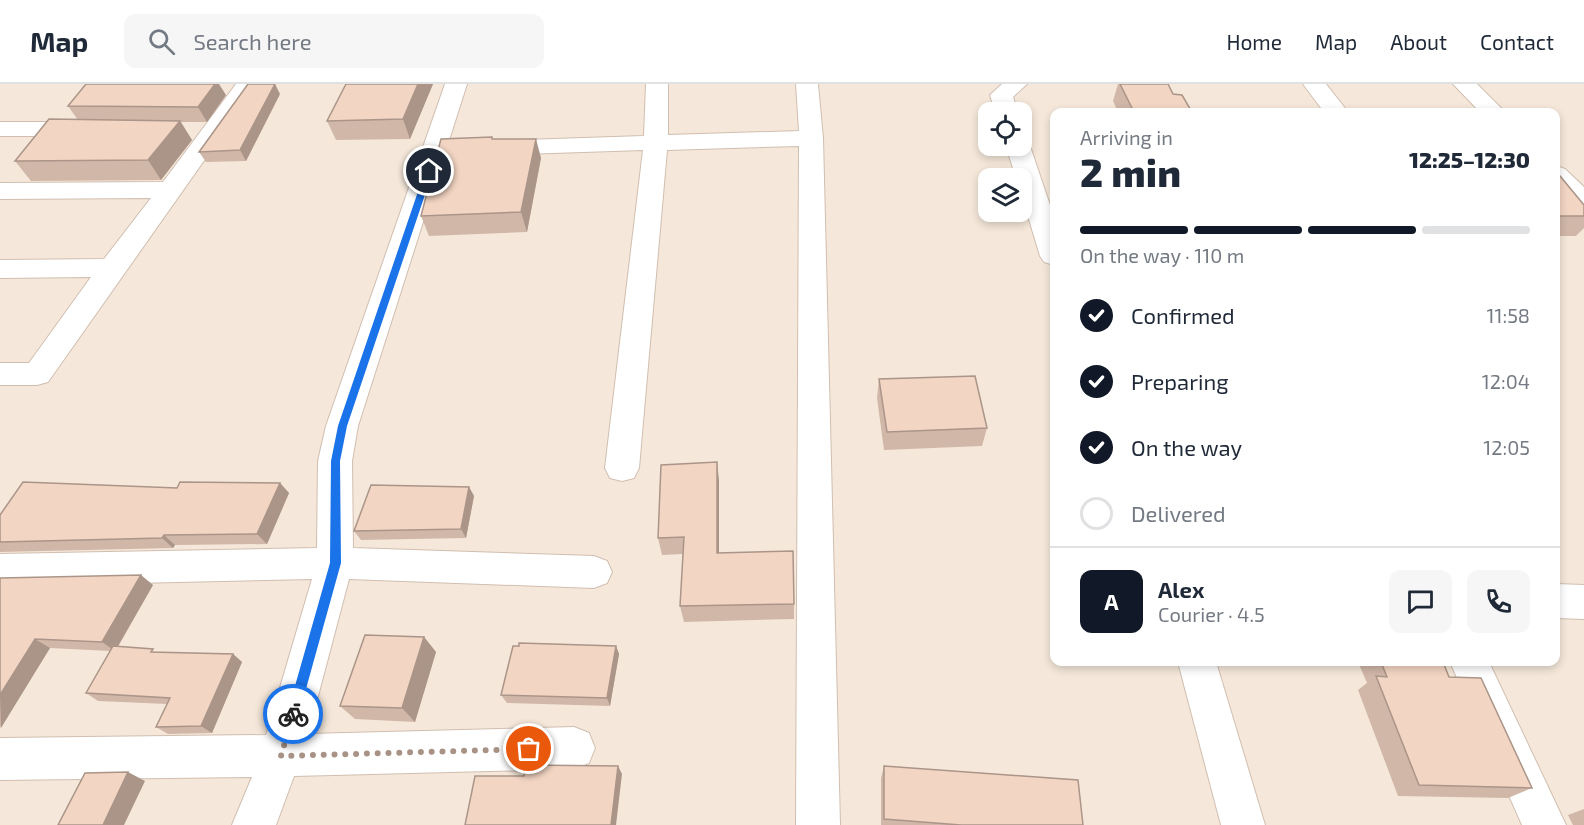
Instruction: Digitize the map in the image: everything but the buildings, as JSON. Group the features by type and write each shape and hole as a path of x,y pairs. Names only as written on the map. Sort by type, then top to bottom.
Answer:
{"street":[{"path":"0,374 37,374 169,190 203,131 247,84"},
{"path":"254,825 281,756 335,563 336,461 342,426 455,149 456,84"},
{"path":"622,468 656,142 657,84"},
{"path":"807,84 811,138 818,825"},
{"path":"1003,102 1001,95 1016,84"},
{"path":"1314,84 1333,108"},
{"path":"1464,84 1489,108"},
{"path":"0,129 107,130"},
{"path":"455,149 811,138"},
{"path":"1021,156 1050,244"},
{"path":"1560,178 1584,202"},
{"path":"0,191 169,190"},
{"path":"0,268 112,268"},
{"path":"0,570 335,563 594,572"},
{"path":"1560,601 1584,602"},
{"path":"1198,666 1243,825"},
{"path":"1471,666 1544,825"},
{"path":"0,759 281,756 574,747"}],"shaded area":[{"path":"0,84 1584,84 1584,825 0,825"}],"way so far":[{"path":"293,714 281,756 529,749"}],"route":[{"path":"293,714 335,563 336,461 342,426 429,171"}]}
